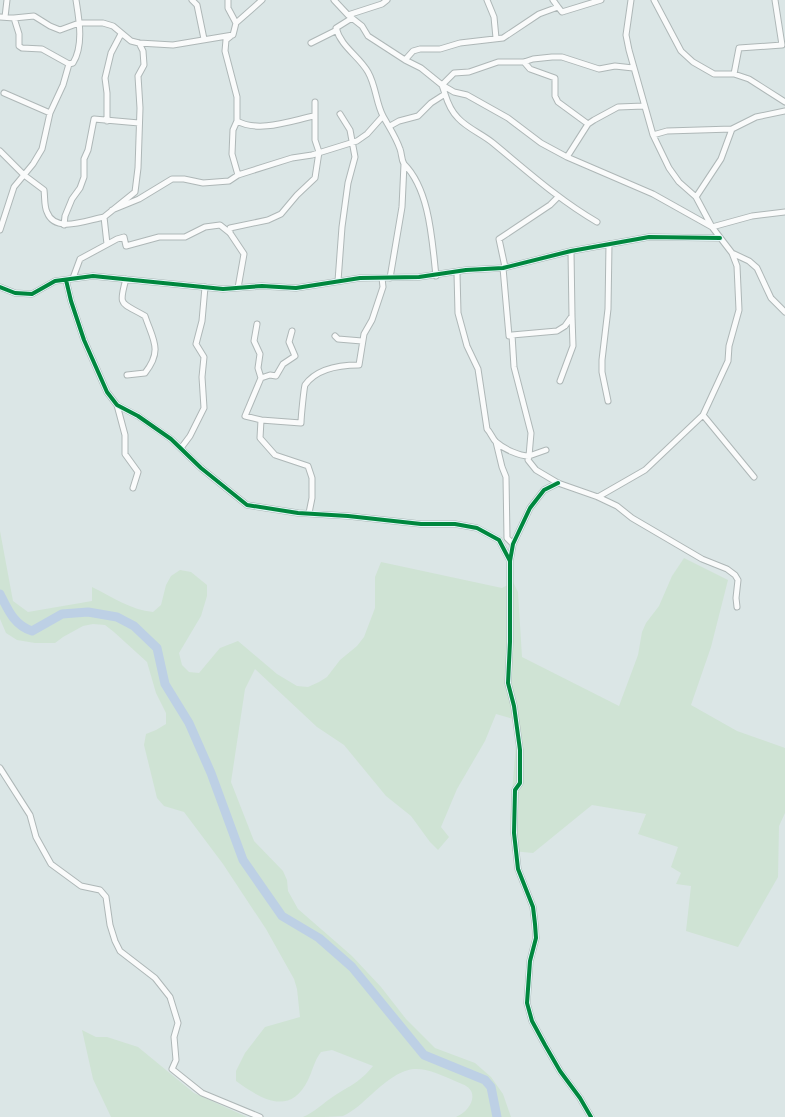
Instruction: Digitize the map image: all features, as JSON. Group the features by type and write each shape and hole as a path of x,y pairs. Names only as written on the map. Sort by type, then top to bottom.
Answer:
{"street":[{"path":"7,0 3,17 14,18 34,16 50,26 60,30 79,23 103,22 113,26 120,34 131,41 139,43 173,45 233,35"},
{"path":"0,230 14,187 33,164 42,149 50,113 63,85 69,64 73,63 76,59 80,36 76,0"},
{"path":"192,0 197,5 204,39"},
{"path":"228,0 228,8 236,23"},
{"path":"238,175 232,154 233,130 237,121 237,97 225,51 226,40 233,35 236,23 262,0"},
{"path":"334,0 350,17 362,26 368,36 405,60 421,68 442,85 454,92 467,95 508,118 541,143 567,157 653,194 712,227 752,216 785,212"},
{"path":"311,43 337,30 336,28 350,17 382,4 387,0"},
{"path":"487,0 494,17 496,38"},
{"path":"553,0 562,12 601,0"},
{"path":"598,497 645,470 703,415 728,361 729,346 739,310 737,266 732,253 712,227 696,197 679,182 669,168 653,135 633,68 626,35 631,0"},
{"path":"654,0 677,43 687,57 714,74 734,74 749,79 785,102"},
{"path":"734,74 739,48 782,45 775,0"},
{"path":"405,60 413,51 420,49 440,49 460,43 503,38 539,14 558,7"},
{"path":"14,18 19,34 19,46 22,48 42,49 69,64"},
{"path":"337,30 350,52 368,72 383,116 390,126 401,150 401,159 410,170 416,183 428,215 436,276"},
{"path":"107,120 108,93 105,78 111,53 120,34"},
{"path":"0,151 24,175 44,190 47,213 55,223 64,225 104,217 134,192 138,168 138,76 144,65 143,51 139,43"},
{"path":"442,85 454,73 469,72 498,62 524,62 533,59 552,57 562,57 599,69 608,66 633,68"},
{"path":"524,62 530,69 555,78 555,96 558,102 588,124"},
{"path":"442,85 450,110 459,120 492,142 553,191 569,206 596,222"},
{"path":"4,93 50,113"},
{"path":"390,126 399,121 418,116 431,103 445,94"},
{"path":"230,233 230,228 268,220 281,214 297,195 315,178 319,152 315,140 315,102"},
{"path":"567,157 588,124 618,107 644,106"},
{"path":"653,135 667,131 732,129 756,117 785,111"},
{"path":"338,281 342,227 348,183 355,157 350,130 340,114"},
{"path":"237,121 247,126 258,127 314,116"},
{"path":"112,210 139,199 172,179 184,179 203,183 228,181 238,175 292,158 312,155 352,142 367,134 383,116"},
{"path":"64,225 65,216 72,199 80,188 84,177 84,159 88,150 94,120 139,123"},
{"path":"696,197 720,159 732,129"},
{"path":"390,278 402,207 404,164"},
{"path":"558,197 550,205 499,239 504,268 509,336 557,331 565,326 572,316"},
{"path":"104,217 107,244"},
{"path":"73,278 80,259 107,244 124,237 126,246 133,246 159,237 185,237 205,227 220,225 230,233 244,254 238,288"},
{"path":"0,287 15,293 32,294 55,281 93,276 205,287 238,288 262,286 296,288 360,278 436,276 504,268 571,251 664,236 720,238"},
{"path":"608,401 602,372 602,360 608,309 609,244"},
{"path":"560,381 573,346 571,251"},
{"path":"732,253 749,261 757,268 771,298 785,312"},
{"path":"457,273 458,313 461,328 470,354 478,369 487,429 492,434 496,442 506,477 507,538 513,544"},
{"path":"257,324 254,341 260,354 258,368 261,378 245,416 261,420 301,422 305,385 315,374 341,365 359,365 361,360 362,341 364,334 372,320 382,287 382,278"},
{"path":"126,279 120,298 123,304 145,316 156,351 154,362 145,373 127,375"},
{"path":"66,280 71,301 84,340 107,392 117,405 125,435 125,454 138,472 133,488"},
{"path":"181,448 190,436 204,408 202,377 204,357 196,344 202,321 205,287"},
{"path":"261,378 270,375 276,376 283,364 295,356 289,342 292,331"},
{"path":"512,335 514,367 531,433 528,460 536,470 558,483 598,497 617,506 632,518 702,559 727,569 735,575 738,580 736,598 737,607"},
{"path":"335,336 338,339 362,341"},
{"path":"117,405 138,416 181,448 200,468 247,505 298,514 309,513 421,524 455,524 477,528 499,540 510,561"},
{"path":"703,415 754,477"},
{"path":"261,420 260,438 276,455 308,466 312,478 312,498 309,513"},
{"path":"496,442 518,454 529,456 546,450"},
{"path":"558,483 544,490 530,508 513,544 510,561 510,642 508,683 514,706 520,750 520,783 515,790 514,833 518,869 533,907 535,924 536,938 530,960 527,1003 532,1021 552,1058 580,1098 591,1117"},
{"path":"0,768 30,815 36,837 51,864 81,886 100,890 106,897 110,925 120,952 155,978 170,997 178,1023 174,1037 176,1060 172,1069 202,1093 260,1117"}],"green space":[{"path":"0,531 13,601 28,612 92,601 92,587 129,606 153,612 161,605 166,585 171,576 180,570 191,572 207,585 207,596 201,616 179,653 182,665 189,672 199,673 220,648 238,641 277,674 297,686 308,687 327,677 340,660 357,646 364,637 375,608 375,577 381,562 502,588 513,582 518,592 522,657 619,706 638,655 642,632 646,623 659,606 672,576 684,558 728,580 711,647 691,705 737,731 785,748 785,813 779,826 778,877 738,947 686,931 691,886 676,884 681,873 671,867 678,847 638,834 646,814 592,805 533,853 512,851 510,817 516,744 513,719 496,714 485,741 457,789 441,827 449,837 438,850 430,842 411,816 386,796 344,745 317,727 255,669 245,689 231,782 254,841 283,871 287,880 288,891 298,909 352,956 381,987 406,1019 435,1048 475,1063 491,1077 503,1094 511,1117 456,1117 470,1106 472,1101 471,1091 468,1087 435,1073 415,1069 396,1075 355,1109 343,1116 303,1117 355,1083 373,1066 332,1050 321,1052 315,1062 308,1080 301,1091 293,1098 284,1101 275,1101 255,1094 236,1081 236,1071 245,1053 265,1027 300,1017 297,989 294,979 266,929 223,864 184,812 164,806 157,798 144,745 146,734 166,724 166,713 156,693 147,662 105,625 93,624 83,626 55,643 35,643 17,640 6,633 0,619"},
{"path":"82,1030 96,1037 107,1037 138,1047 194,1093 247,1117 111,1117 93,1079"}],"waterway":[{"path":"0,594 16,621 32,631 62,614 88,612 117,617 134,626 157,648 165,684 189,723 211,773 243,860 282,916 319,938 352,967 424,1055 485,1080 491,1087 497,1117"}],"cycle path":[{"path":"0,287 15,293 32,294 55,281 93,276 223,289 262,286 296,288 360,278 419,277 466,270 503,268 571,251 649,237 720,238"},
{"path":"66,280 71,301 84,340 107,392 117,405 138,416 171,439 201,468 247,505 298,513 348,516 421,524 455,524 477,528 499,540 510,561"},
{"path":"558,483 544,490 530,508 513,544 510,561 510,642 508,683 514,706 520,750 520,783 515,790 514,833 518,869 533,907 535,924 536,938 530,961 527,1003 532,1021 545,1045 560,1071 580,1098 591,1117"}]}
